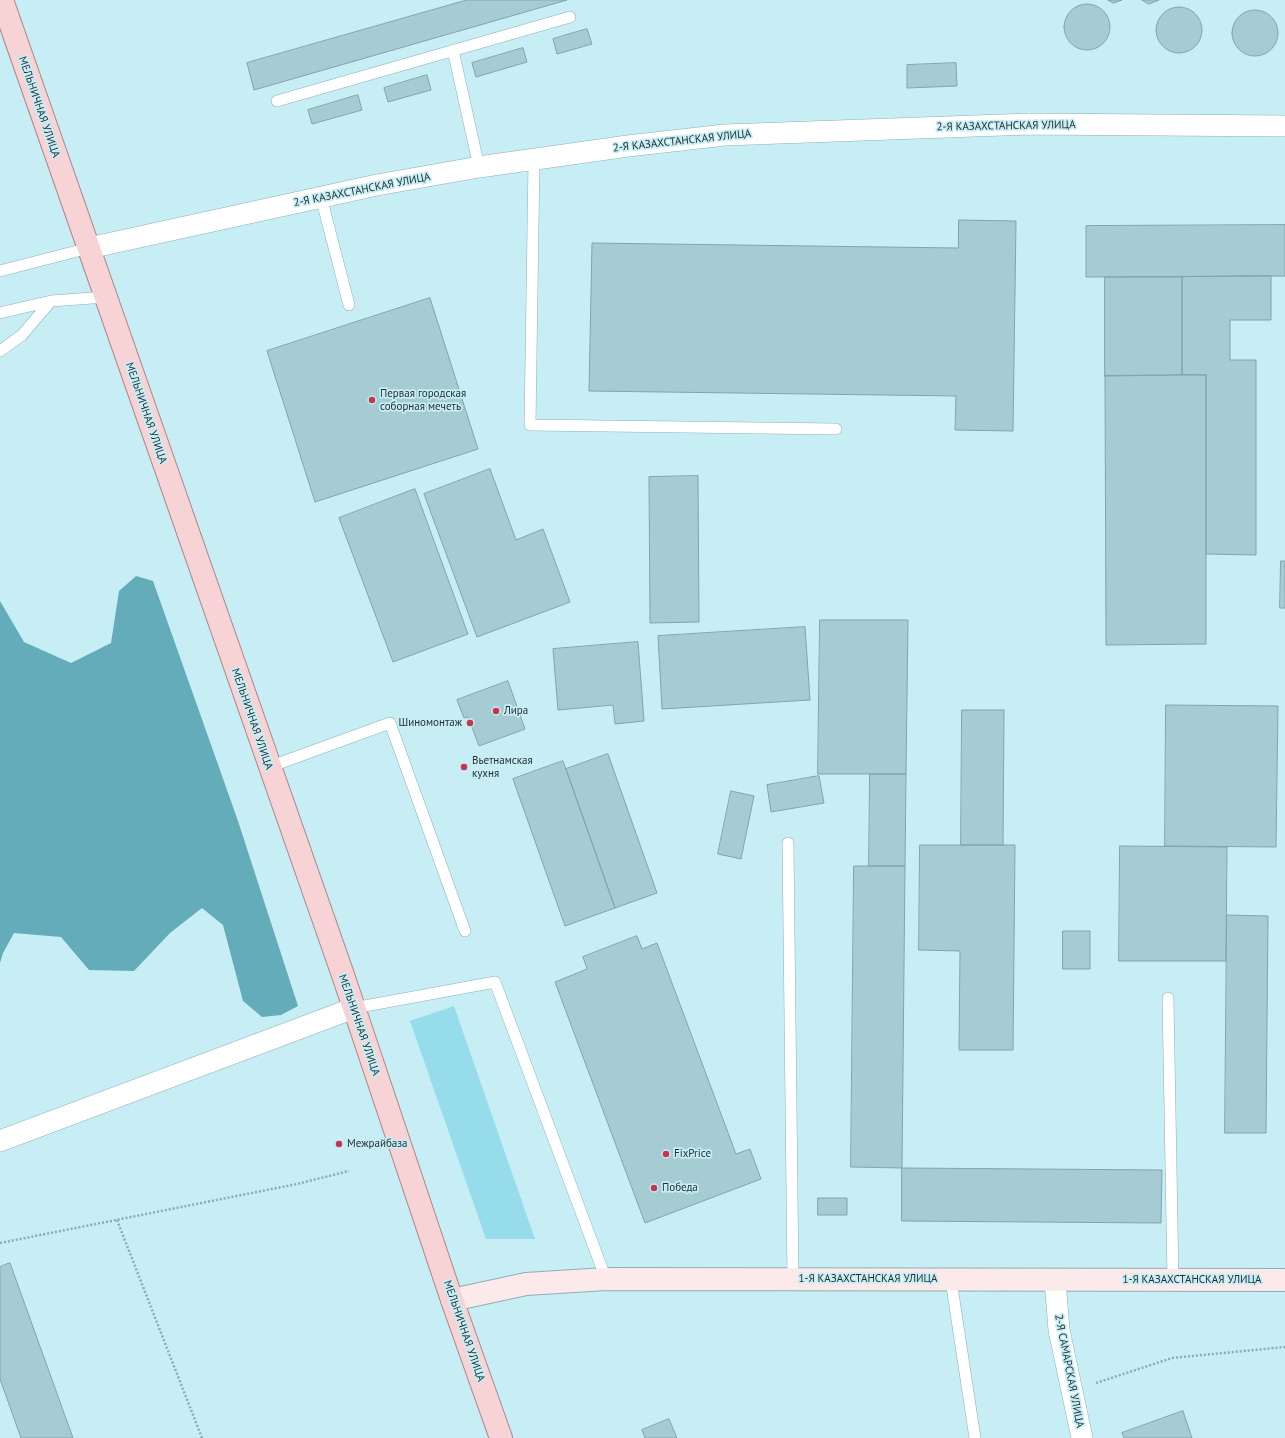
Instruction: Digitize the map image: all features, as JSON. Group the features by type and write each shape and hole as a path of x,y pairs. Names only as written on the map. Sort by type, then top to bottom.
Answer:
{"main road":[{"name":"МЕЛЬНИЧНАЯ УЛИЦА","path":"2,0 354,1008 452,1300 501,1438"}],"street":[{"name":"2-Я КАЗАХСТАНСКАЯ УЛИЦА","path":"89,248 321,197 478,167 628,146 725,135 1030,124 1285,126"},
{"path":"0,1141 354,1008"},
{"name":"1-Я КАЗАХСТАНСКАЯ УЛИЦА","path":"452,1300 526,1284 606,1279 1285,1280"},
{"name":"2-Я САМАРСКАЯ УЛИЦА","path":"1055,1280 1059,1330 1082,1438"}],"lane":[{"path":"277,101 570,17"},
{"path":"453,50 478,167"},
{"path":"534,160 530,425 836,429"},
{"path":"321,197 349,305"},
{"path":"0,271 89,248"},
{"path":"0,313 51,301 106,298"},
{"path":"0,351 22,335 51,301"},
{"path":"269,767 390,723 465,931"},
{"path":"788,843 793,1279"},
{"path":"354,1008 495,982 606,1279"},
{"path":"1168,998 1172,1280"},
{"path":"951,1280 975,1438"}],"path":[{"path":"0,1243 297,1184 349,1171"},
{"path":"117,1220 202,1438"},
{"path":"1071,1390 1172,1358 1285,1347"}],"shaded area":[{"path":"136,576 153,581 238,821 298,1006 281,1015 262,1017 243,1001 223,925 202,908 170,933 134,971 89,970 61,937 14,933 3,953 0,963 0,601 24,642 71,663 111,643 119,591"},
{"path":"454,1006 535,1239 486,1239 410,1021"}],"building":[{"path":"467,0 567,0 254,90 247,63"},
{"path":"1108,0 1122,0 1114,3"},
{"path":"1142,0 1159,0 1149,4"},
{"path":"1083,4 1091,4 1100,8 1106,14 1110,27 1106,40 1100,46 1091,50 1083,50 1074,46 1068,40 1064,31 1064,23 1068,14 1074,8"},
{"path":"1175,7 1183,7 1192,11 1198,17 1202,30 1198,43 1192,49 1183,53 1175,53 1166,49 1160,43 1156,34 1156,26 1160,17 1166,11"},
{"path":"1251,10 1259,10 1268,14 1274,20 1278,33 1274,46 1268,52 1259,56 1251,56 1242,52 1236,46 1232,37 1232,29 1236,20 1242,14"},
{"path":"587,29 592,44 557,54 553,39"},
{"path":"523,48 527,62 476,77 472,63"},
{"path":"956,63 957,86 907,88 907,65"},
{"path":"427,75 431,90 388,102 384,88"},
{"path":"358,95 362,110 312,124 308,110"},
{"path":"959,220 1016,221 1013,431 955,430 956,396 589,391 592,243 958,248"},
{"path":"1285,225 1285,276 1086,277 1086,226"},
{"path":"1271,276 1271,320 1230,320 1230,360 1256,360 1256,555 1206,554 1206,375 1182,375 1182,277"},
{"path":"1105,277 1182,277 1182,375 1105,376"},
{"name":"Первая городская соборная мечеть","path":"430,298 478,449 315,502 267,351"},
{"path":"1206,375 1206,644 1106,645 1105,376"},
{"path":"490,469 516,540 543,529 570,602 477,637 424,494"},
{"path":"698,476 699,622 650,623 649,477"},
{"path":"415,489 468,634 393,662 339,518"},
{"path":"1281,561 1285,561 1285,608 1280,608"},
{"path":"820,620 908,620 906,774 818,774"},
{"path":"805,627 810,700 662,709 658,636"},
{"path":"638,642 644,721 615,724 613,705 558,710 553,649"},
{"path":"508,681 525,729 479,746 468,717 464,718 457,700"},
{"path":"1166,705 1278,706 1276,847 1165,846"},
{"path":"962,710 1004,710 1003,845 961,845"},
{"path":"608,754 657,893 615,908 566,769"},
{"path":"563,761 615,908 565,926 513,779"},
{"path":"870,774 906,774 905,866 869,866"},
{"path":"819,776 824,803 771,812 767,785"},
{"path":"731,791 754,796 741,859 718,854"},
{"path":"920,845 1015,845 1013,1050 959,1050 960,951 919,950"},
{"path":"1120,846 1227,847 1226,961 1119,961"},
{"path":"854,866 905,866 902,1168 851,1167"},
{"path":"1227,915 1268,916 1266,1133 1225,1133"},
{"path":"1063,931 1090,931 1090,969 1063,969"},
{"path":"637,936 642,949 657,943 736,1154 750,1149 761,1179 645,1223 555,982 587,969 583,957"},
{"path":"902,1168 1162,1170 1161,1223 902,1221"},
{"path":"818,1198 847,1198 847,1215 818,1215"},
{"path":"10,1263 73,1438 21,1438 0,1379 0,1267"},
{"path":"1183,1411 1192,1438 1124,1438 1122,1433"},
{"path":"669,1419 677,1438 645,1438 642,1430"}],"place":[{"name":"Первая городская соборная мечеть","path":"372,400"},
{"name":"Лира","path":"496,711"},
{"name":"Шиномонтаж","path":"470,723"},
{"name":"Вьетнамская кухня","path":"464,767"},
{"name":"Межрайбаза","path":"339,1144"},
{"name":"FixPrice","path":"666,1154"},
{"name":"Победа","path":"654,1188"}]}
